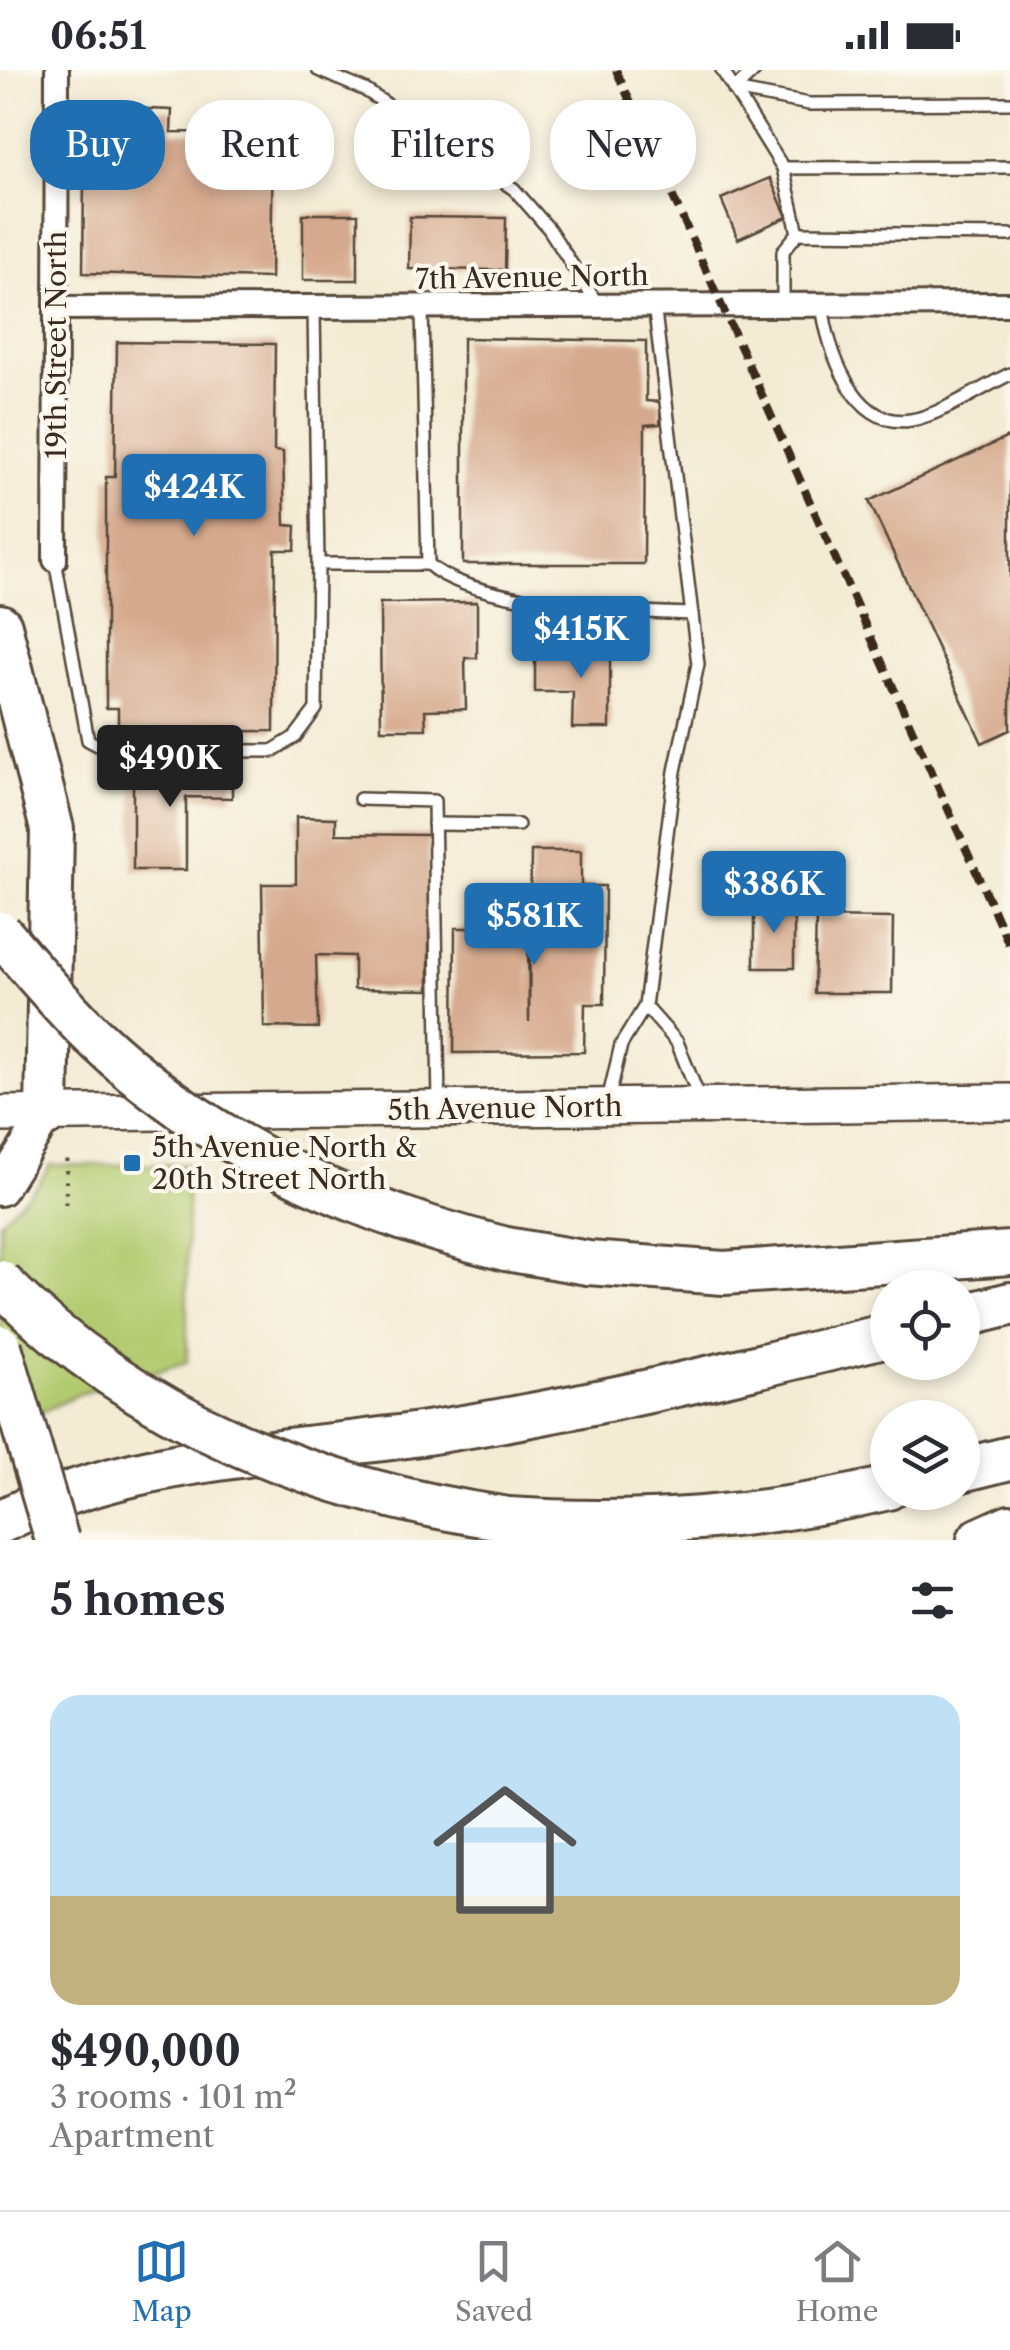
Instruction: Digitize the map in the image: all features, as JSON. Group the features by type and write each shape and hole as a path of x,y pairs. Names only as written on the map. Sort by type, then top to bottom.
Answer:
{"highway":[{"path":"0,626 52,829 47,1114"},
{"path":"0,934 91,1034 198,1121 308,1182 432,1230 588,1263 724,1273 1010,1252"},
{"path":"0,1282 72,1343 189,1422 269,1459 419,1506 508,1519 674,1522 768,1513 870,1492"},
{"path":"980,1312 1010,1304"},
{"path":"0,1522 82,1488 146,1471 516,1417 870,1339"},
{"path":"0,1347 57,1540"},
{"path":"980,1466 1010,1458"},
{"path":"979,1540 1010,1526"}],"main road":[{"name":"5th Avenue North","path":"0,1114 1010,1102"}],"street":[{"name":"19th Street North","path":"55,560 57,70"},
{"name":"7th Avenue North","path":"56,308 422,310 654,304 1010,304"},
{"path":"0,1189 47,1114"}],"lane":[{"path":"318,70 364,90 514,189 549,230 598,306"},
{"path":"722,70 783,168 798,233"},
{"path":"734,90 755,70"},
{"path":"734,90 809,104 1010,103"},
{"path":"783,168 1010,167"},
{"path":"798,233 1010,235"},
{"path":"783,304 783,251 798,233"},
{"path":"607,1107 621,1045 645,1006 675,771 698,664 654,304"},
{"path":"822,304 830,344 859,402 877,414 912,420 1010,374"},
{"path":"55,560 88,740 107,750 272,751 294,738 316,709 314,310"},
{"path":"422,310 428,564"},
{"path":"318,564 428,564 442,577 503,595 692,614"},
{"path":"360,799 434,801 439,1109"},
{"path":"434,824 518,825"},
{"path":"645,1006 677,1042 703,1106"}],"path":[{"path":"66,1204 67,1157"}],"green space":[{"path":"50,1165 187,1165 187,1362 79,1394 0,1432 0,1221 39,1183"}],"building":[{"path":"165,110 172,110 171,132 185,132 185,190 272,190 271,278 83,273 84,190 165,190"},
{"path":"770,178 787,217 738,239 721,199"},
{"path":"303,214 358,214 358,280 303,280"},
{"path":"410,217 506,218 505,270 409,269"},
{"path":"463,338 646,341 646,401 661,402 660,424 645,425 644,564 463,564"},
{"path":"117,342 275,344 274,451 283,452 285,525 296,526 295,550 275,550 274,731 118,732 118,708 106,708 106,477 115,477"},
{"path":"1010,436 1010,730 982,743 869,501"},
{"path":"477,602 477,658 465,658 466,709 425,710 426,729 381,729 380,603"},
{"path":"573,638 610,638 610,728 572,728 573,692 535,692 535,656 573,656"},
{"path":"133,765 232,766 232,798 186,797 186,870 133,870"},
{"path":"296,817 336,818 336,834 429,835 429,990 354,989 354,956 316,955 318,1028 264,1027 262,884 296,884"},
{"path":"531,851 581,851 581,886 605,886 604,1004 585,1004 584,1052 454,1053 455,928 528,928 529,1022"},
{"path":"754,905 794,905 794,968 754,968"},
{"path":"816,917 893,918 892,993 814,993"}],"railway":[{"path":"616,70 1010,947"}],"place":[{"name":"5th Avenue North & 20th Street North","path":"132,1163"}]}
